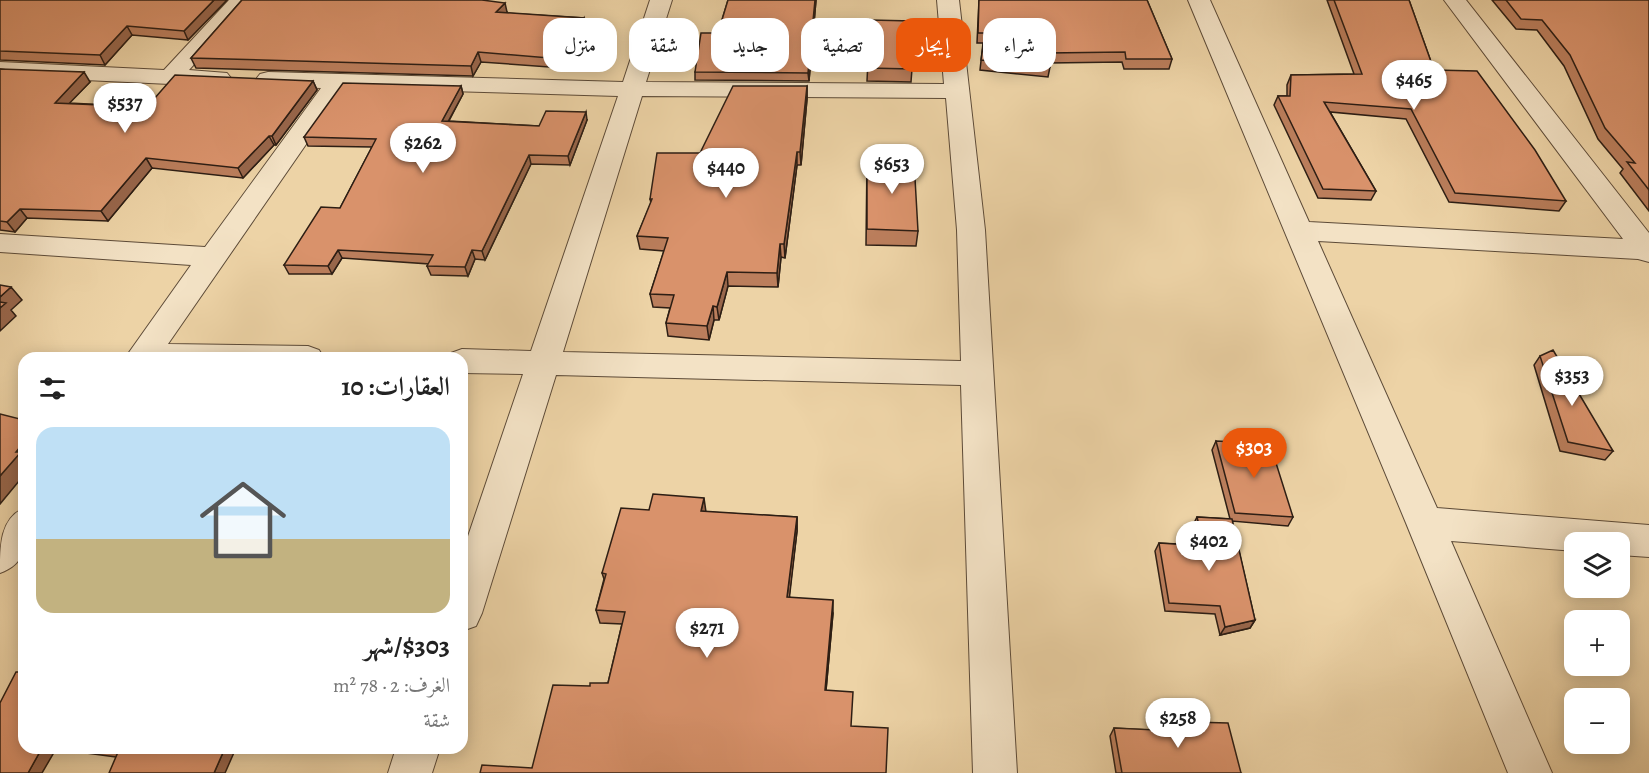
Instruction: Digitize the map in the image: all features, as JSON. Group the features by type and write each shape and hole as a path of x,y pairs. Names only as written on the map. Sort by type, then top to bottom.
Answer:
{"street":[{"path":"170,77 241,0"},
{"path":"468,595 630,89 661,0"},
{"path":"948,0 971,230 994,773"},
{"path":"1199,0 1425,523 1530,773"},
{"path":"1455,0 1648,251"},
{"path":"0,69 170,77 630,89 957,91"},
{"path":"146,352 338,81"},
{"path":"1299,231 1648,251"},
{"path":"0,243 213,257"},
{"path":"468,361 978,373"},
{"path":"1425,523 1649,541"},
{"path":"410,773 416,754"}],"building":[{"path":"0,0 214,0 184,31 127,26 100,55 0,51"},
{"path":"242,0 482,0 505,3 496,12 584,18 543,18 543,57 478,52 471,66 191,58"},
{"path":"728,0 815,0 813,18 801,18 801,72 808,73 695,72 699,72 701,33 711,33 711,72 789,72 789,18 723,18"},
{"path":"979,0 1147,0 1172,59 1126,59 1125,52 1056,53 1056,18 983,18 983,33 978,33"},
{"path":"1334,0 1409,0 1434,70 1477,71 1535,150 1566,201 1455,193 1411,109 1324,102 1376,191 1323,189 1278,96 1290,96 1291,75 1362,74"},
{"path":"1506,0 1649,0 1649,190 1627,162 1635,163 1605,128 1570,55 1542,20 1521,19"},
{"path":"884,20 896,21 896,69 884,68"},
{"path":"0,69 84,72 55,103 147,107 175,75 313,81 272,136 269,136 238,168 146,158 101,211 20,209 7,222 0,221"},
{"path":"343,83 461,86 442,121 539,126 546,111 586,112 568,156 529,155 482,251 472,250 465,267 427,266 433,255 338,250 328,266 284,265 321,207 340,208 376,139 304,137"},
{"path":"733,86 807,86 800,152 797,152 784,244 780,244 777,273 727,272 717,307 713,306 707,326 666,323 674,295 650,294 668,238 637,236 652,199 650,199 657,153 700,153"},
{"path":"867,159 914,161 918,231 867,229"},
{"path":"0,285 11,287 0,297"},
{"path":"1553,350 1613,451 1568,442 1540,356"},
{"path":"0,414 18,418 18,450 16,452 18,455 0,476"},
{"path":"1216,441 1270,444 1293,517 1235,513"},
{"path":"653,494 704,498 701,511 797,517 787,597 833,600 825,690 853,692 851,726 888,728 886,773 480,773 482,765 532,768 553,685 590,686 590,683 608,683 625,612 596,610 606,574 602,573 621,508 649,510"},
{"path":"1197,517 1232,519 1255,620 1225,627 1220,606 1169,603 1159,543 1204,546"},
{"path":"18,672 18,754 39,754 28,773 0,773 0,703"},
{"path":"1154,721 1228,723 1241,773 1122,773 1114,728 1156,730"},
{"path":"117,754 222,754 214,773 109,773"}]}
